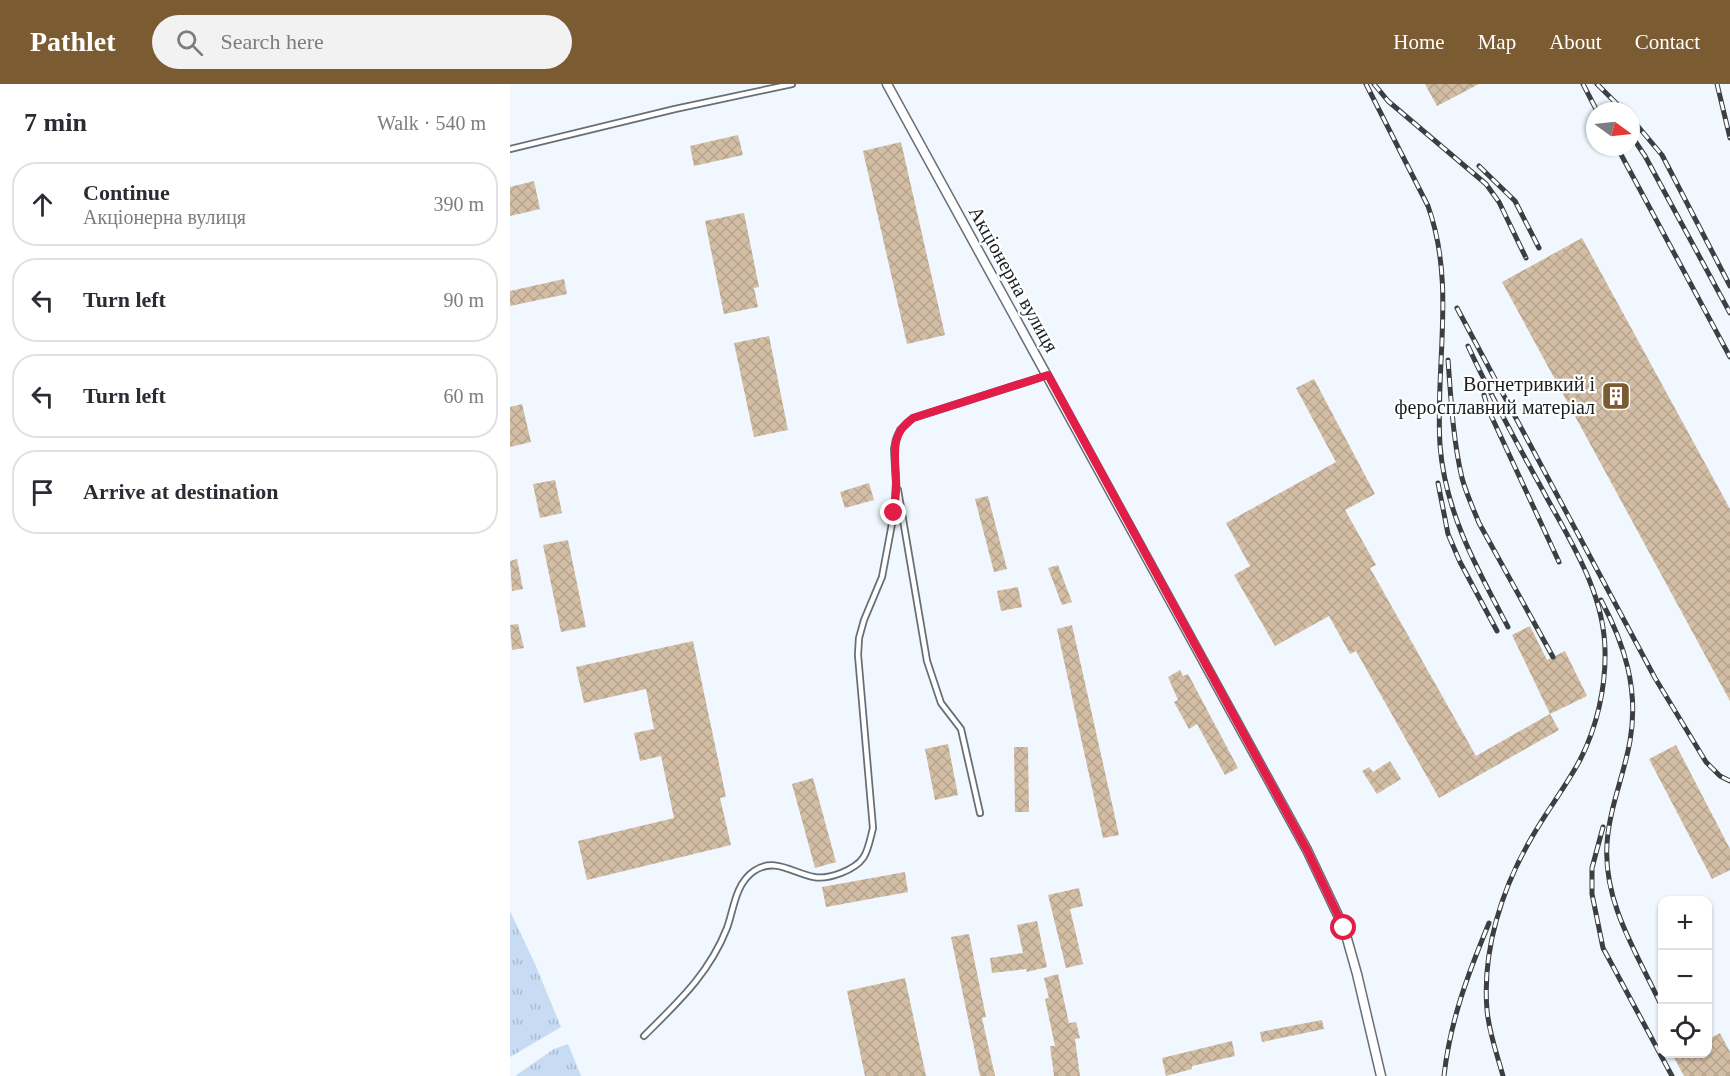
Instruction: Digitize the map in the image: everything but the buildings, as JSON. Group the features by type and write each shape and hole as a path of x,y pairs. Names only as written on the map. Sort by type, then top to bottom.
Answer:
{"street":[{"name":"Акціонерна вулиця","path":"887,84 1048,375 1321,879 1344,928 1358,974 1378,1075"}],"lane":[{"path":"510,149 675,109 792,84"},
{"path":"980,813 961,729 940,703 927,661 896,483 894,449 900,429 913,418 1048,375"},
{"path":"644,1036 687,993 712,961 727,928 736,895 741,884 750,874 765,866 776,865 815,878 827,877 853,868 866,854 873,828 858,655 859,638 882,578 894,513 896,483"}],"green space":[{"path":"510,911 561,1027 510,1057"},
{"path":"568,1044 581,1076 515,1076 554,1049"}],"railway":[{"path":"1366,84 1428,206 1436,235 1443,295 1439,415 1443,470 1448,494 1464,539 1508,627"},
{"path":"1374,84 1388,101 1486,184 1499,202 1526,258"},
{"path":"1583,84 1592,102"},
{"path":"1597,84 1615,102"},
{"path":"1717,84 1730,138"},
{"path":"1640,129 1662,155 1730,286"},
{"path":"1640,148 1730,313"},
{"path":"1622,156 1730,357"},
{"path":"1479,166 1515,201 1539,248"},
{"path":"1457,308 1655,678 1706,762 1720,776 1730,781"},
{"path":"1468,346 1503,417 1583,565 1598,606 1605,650 1602,692 1596,720 1586,747 1575,770 1521,857 1496,920 1488,965 1487,1010 1491,1035 1503,1076"},
{"path":"1448,360 1454,434 1462,478 1479,523 1553,657"},
{"path":"1484,395 1488,409 1559,562"},
{"path":"1438,483 1448,534 1460,562 1497,631"},
{"path":"1601,600 1623,651 1633,704 1630,741 1608,831 1607,866 1616,908 1661,1004"},
{"path":"1603,827 1592,868 1592,894 1603,948 1672,1076"},
{"path":"1444,1076 1461,998 1489,923"}],"place":[{"name":"Вогнетривкий і феросплавний матеріал","path":"1616,396"}],"route":[{"path":"894,513 896,483 894,449 900,429 906,422 1048,375 1307,850 1344,928"}]}
